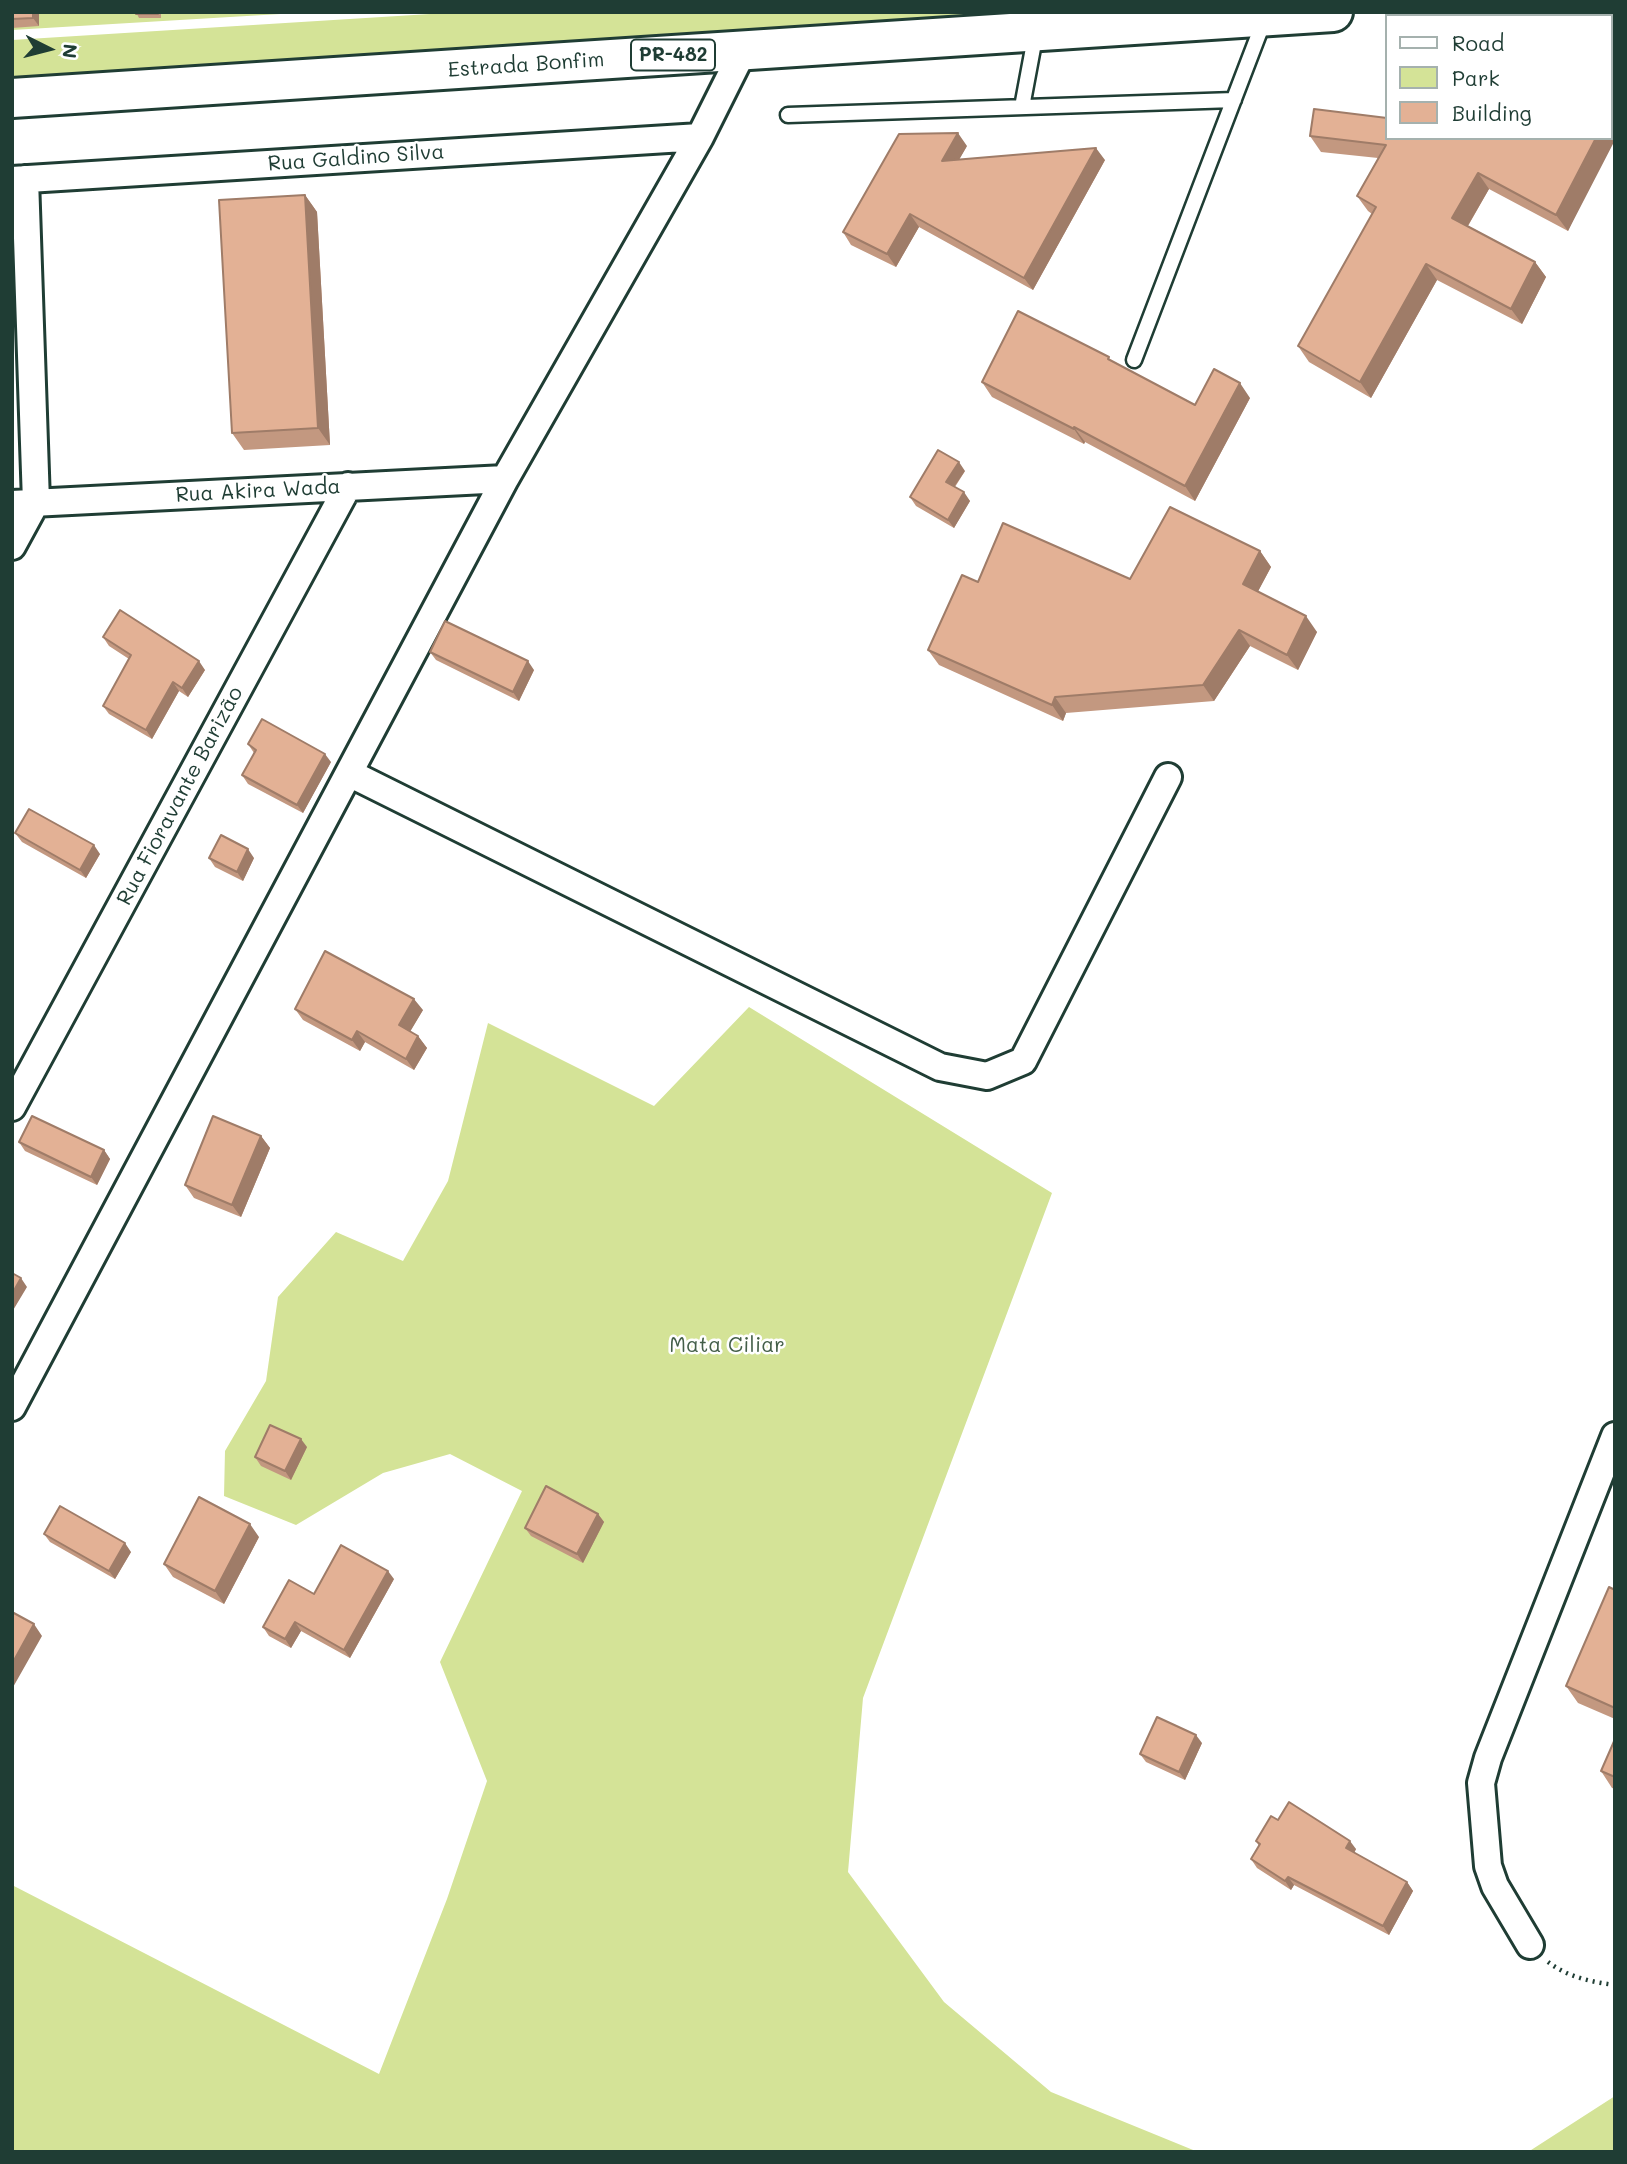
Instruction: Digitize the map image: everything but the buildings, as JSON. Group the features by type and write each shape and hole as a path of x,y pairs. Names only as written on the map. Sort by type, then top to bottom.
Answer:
{"main road":[{"name":"Estrada Bonfim","path":"12,98 1037,30 1144,18 1333,12"}],"street":[{"path":"14,1399 505,479 700,137 744,50"},
{"name":"Rua Galdino Silva","path":"18,180 700,137"},
{"path":"12,546 24,503 18,180"},
{"name":"Rua Akira Wada","path":"24,503 505,479"},
{"name":"Rua Fioravante Barizão","path":"12,1107 348,486"},
{"path":"349,772 940,1067 988,1076 1023,1061 1168,777"},
{"path":"1530,1945 1494,1886 1488,1866 1481,1783 1488,1758 1615,1436"}],"lane":[{"path":"1133,360 1265,14"},
{"path":"1022,107 1037,30"},
{"path":"788,115 1234,100"}],"path":[{"path":"1530,1945 1556,1968 1593,1983 1615,1985"}],"green space":[{"path":"12,12 314,12 12,30"},
{"path":"462,12 1044,12 12,84 12,40"},
{"name":"Mata Ciliar","path":"749,1007 1052,1193 863,1698 848,1872 944,2002 1051,2092 1198,2152 12,2152 12,1885 379,2074 447,1899 487,1781 440,1662 522,1491 450,1454 383,1473 296,1525 224,1496 225,1451 266,1381 278,1297 336,1232 403,1261 448,1181 488,1023 654,1106"},
{"path":"1615,2096 1615,2152 1528,2152"}]}
